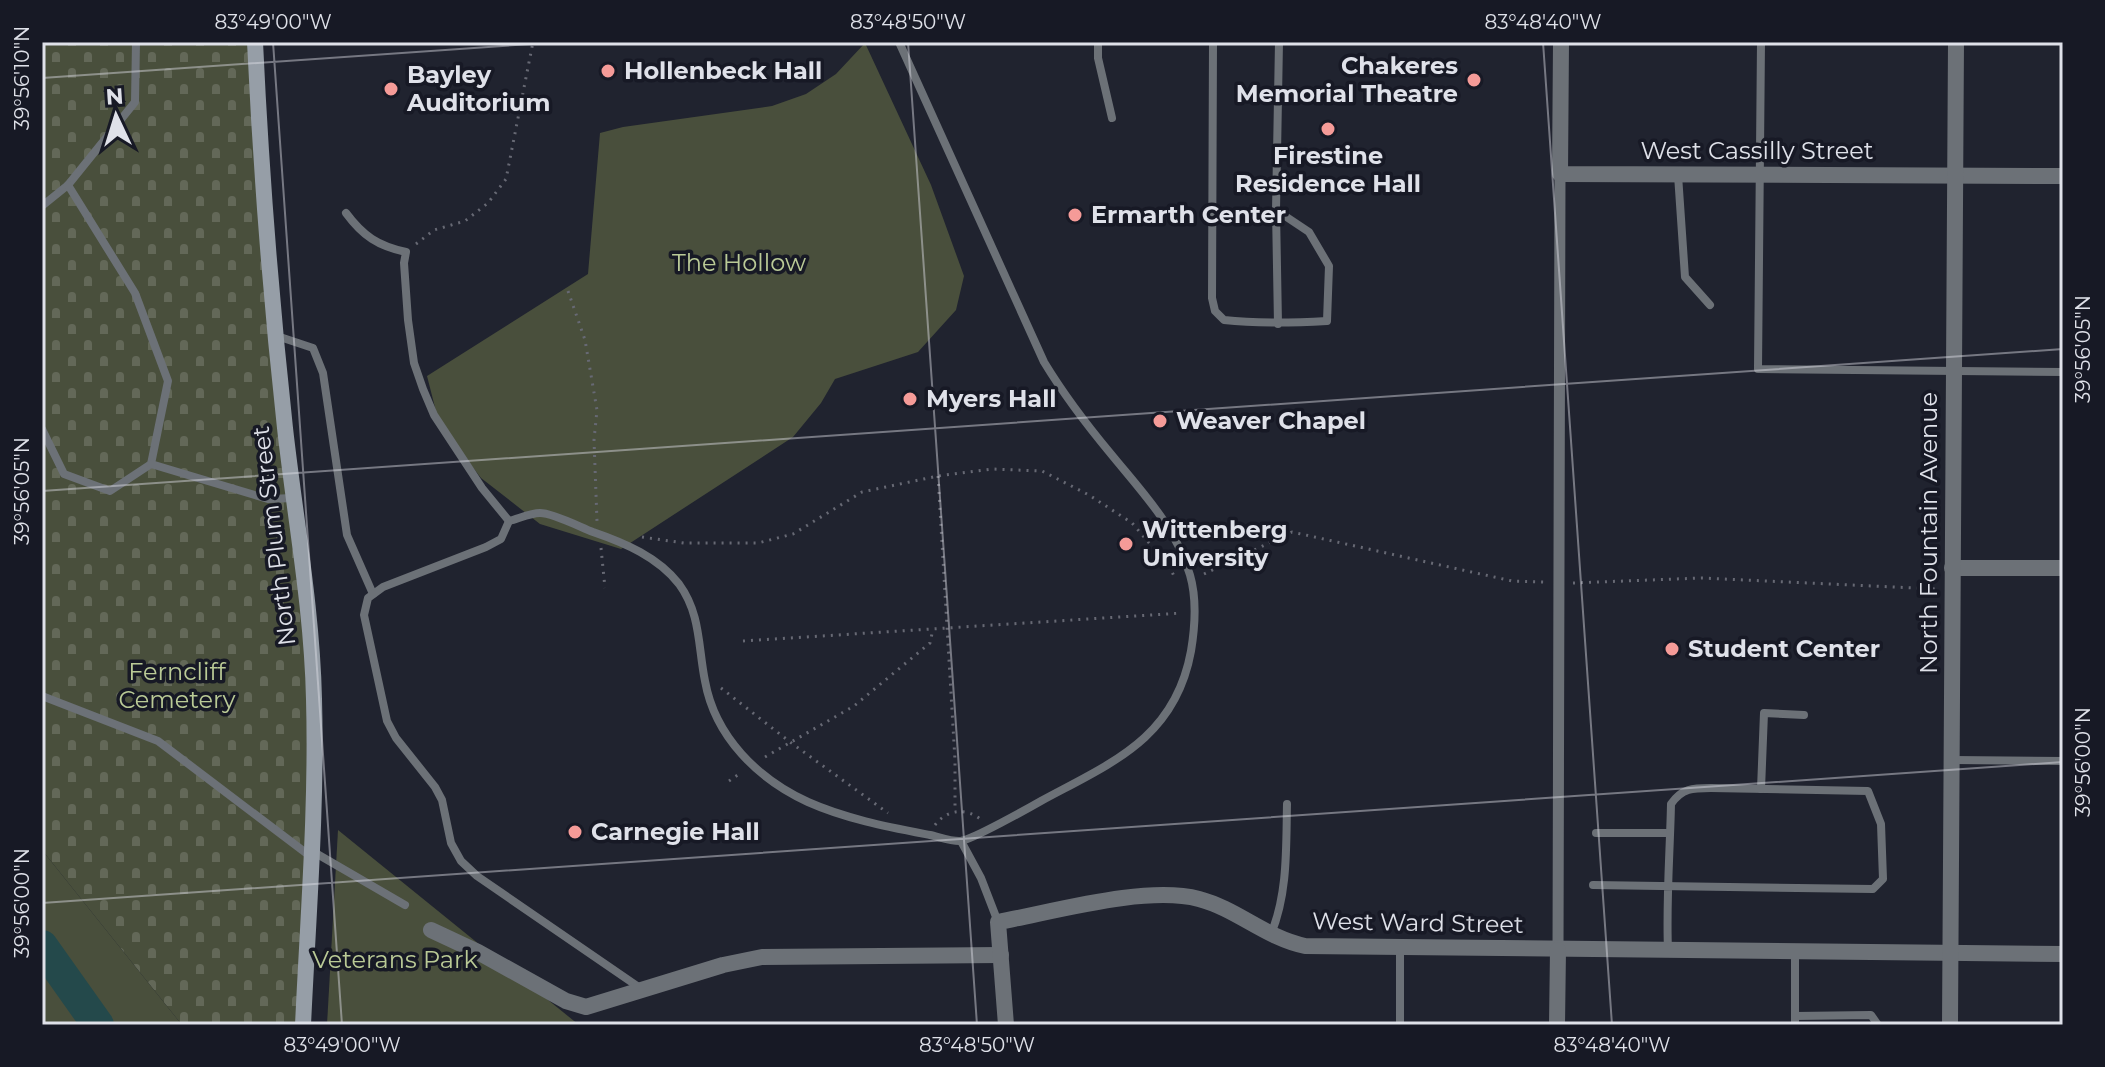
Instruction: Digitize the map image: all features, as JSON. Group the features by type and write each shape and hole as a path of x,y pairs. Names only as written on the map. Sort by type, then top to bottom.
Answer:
{"main road":[{"name":"North Plum Street","path":"255,42 277,336 314,698 303,1025"}],"street":[{"path":"1557,1025 1561,42"},
{"name":"North Fountain Avenue","path":"1950,1025 1956,42"},
{"name":"West Cassilly Street","path":"1560,174 2063,176"},
{"path":"1952,568 2063,568"},
{"name":"West Ward Street","path":"998,922 1099,903 1175,895 1223,908 1284,941 1305,946 2063,954"},
{"path":"998,922 1006,1025"},
{"path":"431,930 566,1001 586,1007 723,965 762,957 1001,955"}],"lane":[{"path":"42,206 68,185 135,102 136,42"},
{"path":"509,521 540,513 600,534 648,556 668,571 692,607 699,629 711,704 737,749 780,788 809,803 846,816 961,841 1109,765 1154,731 1167,713 1185,675 1193,638 1192,581 1184,555 1172,531 1065,397 1044,362 899,42"},
{"path":"1098,42 1098,58 1112,118"},
{"path":"1213,42 1212,298 1215,311 1224,320 1278,324 1327,321 1329,266 1309,232 1276,210"},
{"path":"1278,324 1276,210 1279,42"},
{"path":"1761,42 1758,369 2063,372"},
{"path":"1678,175 1685,277 1710,305"},
{"path":"42,429 64,474 110,491 151,464 168,381 135,293 68,185"},
{"path":"346,213 372,241 406,252 408,320 414,363 423,389 434,415 482,488 509,521"},
{"path":"277,336 313,348 323,373 347,535 373,594"},
{"path":"151,464 268,499 294,498"},
{"path":"509,521 501,539 383,587 365,605 364,615 387,721 442,800 451,843 461,861 477,876 643,990"},
{"path":"42,696 158,741 311,854 405,905"},
{"path":"1761,789 1764,713 1804,715"},
{"path":"1953,760 2063,761"},
{"path":"1593,885 1669,887 1873,889 1883,879 1881,824 1868,791 1689,788 1678,794 1671,804 1670,833 1669,887 1668,951"},
{"path":"1271,934 1283,894 1287,804"},
{"path":"1596,833 1670,833"},
{"path":"961,841 981,878 998,922"},
{"path":"1400,948 1400,1025"},
{"path":"1795,952 1795,1021 1871,1015 1878,1025"}],"path":[{"path":"406,252 434,230 465,221 488,203 506,179 533,42"},
{"path":"568,291 585,340 597,410 594,440 597,521 605,588"},
{"path":"637,536 684,543 758,543 793,534 862,492 938,476 992,469 1042,471 1089,495 1132,523 1169,566 1179,584"},
{"path":"938,476 955,747 955,811"},
{"path":"743,641 1194,612"},
{"path":"729,781 854,706 930,643 933,629"},
{"path":"704,674 790,742 895,817 898,829"},
{"path":"928,834 940,817 955,811 972,813 989,827"}],"green space":[{"name":"Ferncliff Cemetery","path":"42,42 255,42 311,648 303,1025 182,1025 42,850"},
{"name":"The Hollow","path":"865,43 931,185 964,276 956,310 918,352 835,379 821,403 793,437 621,549 540,524 481,478 439,423 427,376 588,274 600,133 772,106 806,94 836,74"},
{"name":"Veterans Park","path":"338,830 579,1025 327,1025"},
{"path":"42,850 182,1025 42,1025"}],"waterway":[{"path":"42,946 98,1025"}],"place":[{"name":"Hollenbeck Hall","path":"608,71"},
{"name":"Chakeres Memorial Theatre","path":"1474,80"},
{"name":"Bayley Auditorium","path":"391,89"},
{"name":"Firestine Residence Hall","path":"1328,129"},
{"name":"Ermarth Center","path":"1075,215"},
{"name":"Myers Hall","path":"910,399"},
{"name":"Weaver Chapel","path":"1160,421"},
{"name":"Wittenberg University","path":"1126,544"},
{"name":"Student Center","path":"1672,649"},
{"name":"Carnegie Hall","path":"575,832"}]}
